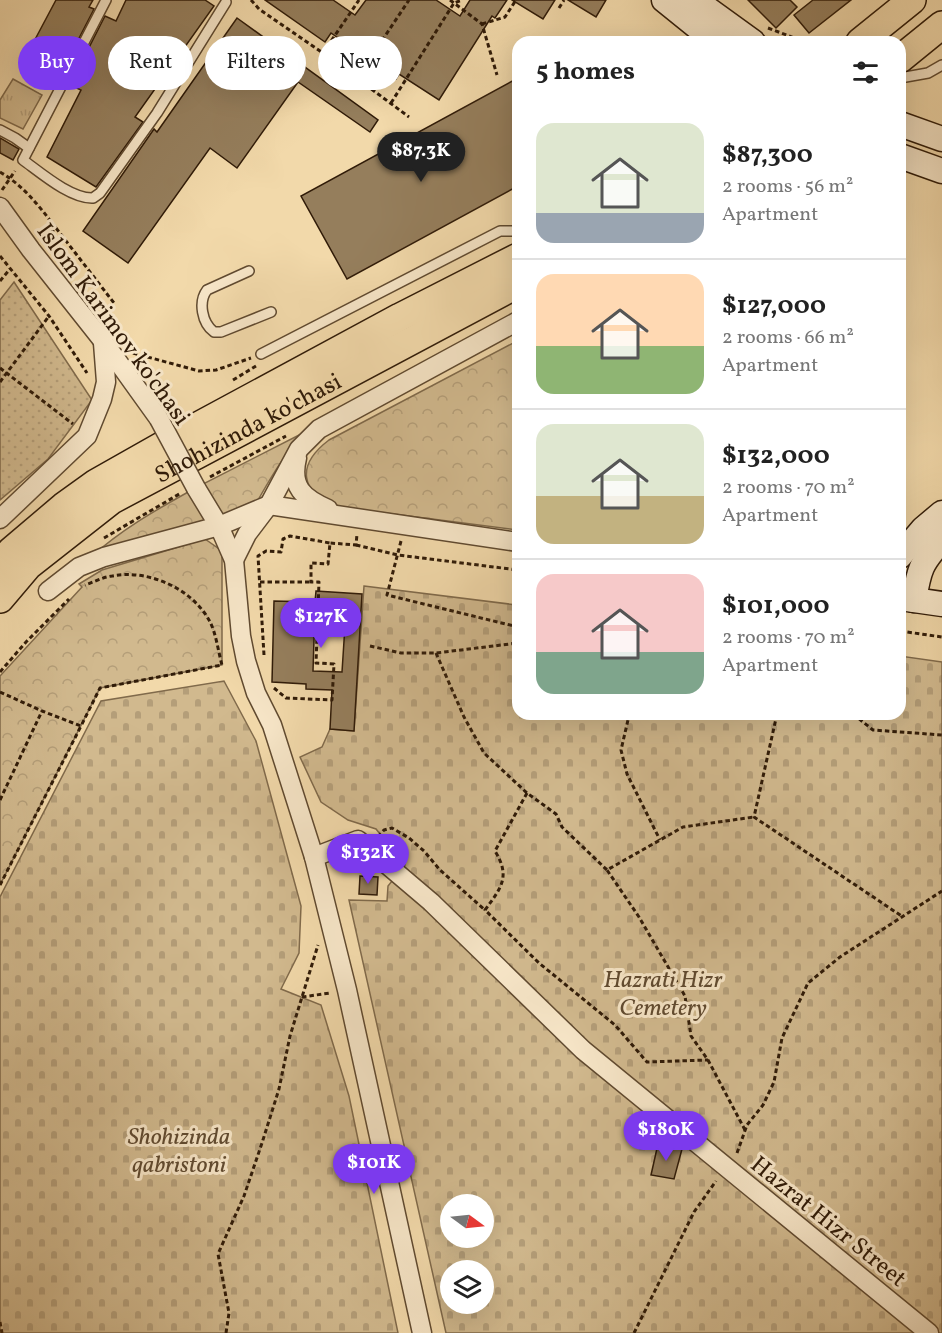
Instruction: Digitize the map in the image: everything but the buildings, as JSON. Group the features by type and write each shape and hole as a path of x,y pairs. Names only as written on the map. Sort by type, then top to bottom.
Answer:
{"main road":[{"path":"664,0 724,35"},
{"path":"695,0 724,35"},
{"path":"867,36 912,0"},
{"path":"906,54 942,25"},
{"path":"906,126 942,139"},
{"path":"906,158 942,171"},
{"name":"Shohizinda ko'chasi","path":"0,565 11,551 64,506 96,483 400,317 512,260"},
{"name":"Shohizinda ko'chasi","path":"0,599 28,566 112,500 512,287"},
{"path":"906,549 923,529 942,513"},
{"path":"942,540 929,554 918,572 907,599 942,604"}],"street":[{"name":"Islom Karimov ko'chasi","path":"0,207 159,418 219,526 234,560 241,636 246,661 256,693 272,725 314,857 361,1049 422,1333"},
{"path":"234,560 247,534 269,506 299,449 319,429 512,324"},
{"path":"0,519 87,436 102,399 106,381 103,341"},
{"path":"299,449 294,478 302,493 318,504 354,518"},
{"path":"48,591 79,567 104,557 219,526 269,506 512,541"},
{"path":"314,857 358,840 368,849"},
{"name":"Hazrat Hizr Street","path":"368,849 431,902 583,1050 929,1333"}],"lane":[{"path":"106,0 23,160 83,199 93,198 100,193 157,113 226,1"},
{"path":"906,77 928,73 942,65"},
{"path":"0,130 29,148"},
{"path":"261,354 500,231 512,231"},
{"path":"249,271 207,290 202,296 200,302 209,329 221,332 271,312"}],"path":[{"path":"251,0 259,9 318,50"},
{"path":"335,36 359,0"},
{"path":"385,36 409,0"},
{"path":"391,103 452,2 462,0"},
{"path":"482,24 505,17 516,0"},
{"path":"559,8 564,0"},
{"path":"452,2 482,24 497,75"},
{"path":"373,90 409,117"},
{"path":"0,192 23,160"},
{"path":"0,172 11,178 31,196 114,303 88,323"},
{"path":"31,250 56,228"},
{"path":"0,256 49,316 87,372 89,381"},
{"path":"0,281 10,269"},
{"path":"0,382 49,316"},
{"path":"103,341 164,362 200,371 216,370 261,354"},
{"path":"0,368 81,430"},
{"path":"354,518 356,545"},
{"path":"406,526 387,595 512,626"},
{"path":"265,666 258,556 266,551 281,552 283,539 290,536 356,545 398,555 512,569"},
{"path":"311,582 311,563 328,564 330,543"},
{"path":"0,885 100,688 222,665 210,621 192,599 165,582 140,575 112,576 82,586"},
{"path":"260,582 319,582 316,663 334,664 332,700 286,698 274,688"},
{"path":"0,672 75,593"},
{"path":"906,632 942,637"},
{"path":"370,645 401,653 436,654 512,644"},
{"path":"436,654 464,717 484,753 526,793 555,814 562,827 607,870 639,917 685,996 691,1036 708,1060 745,1130"},
{"path":"0,692 81,726"},
{"path":"0,800 42,711"},
{"path":"628,720 621,750 627,774 660,840"},
{"path":"754,817 776,720"},
{"path":"860,720 873,730 942,735"},
{"path":"485,910 503,882 504,873 495,851 526,793"},
{"path":"607,870 683,827 754,817 903,917"},
{"path":"368,849 384,830 392,828 409,838 539,963 615,1025 647,1062 708,1060"},
{"path":"634,1333 694,1212 728,1169 745,1130 763,1105 774,1082 782,1038 808,983 840,957 942,891"},
{"path":"226,1333 229,1313 218,1254 244,1196 262,1143 279,1089 290,1036 318,944"},
{"path":"302,997 347,990"},
{"path":"0,1323 2,1333"}],"green space":[{"path":"13,79 18,82 18,90 33,90 42,95 23,129 0,118 0,100"},
{"path":"14,282 92,400 48,459 0,500 0,300"},
{"path":"512,344 512,529 339,507 326,501 310,486 307,468 318,449 329,440"},
{"path":"307,431 284,457 254,507 220,520 203,484"},
{"path":"190,491 206,522 91,557 126,530"},
{"path":"205,539 222,551 222,665 100,688 0,885 0,676 82,587 79,584 102,570"},
{"name":"Hazrati Hizr Cemetery","path":"364,586 512,604 512,720 906,720 906,657 942,662 942,1333 446,1333 442,1314 494,1314 494,1260 440,1260 440,1306 349,900 387,901 388,886 405,865 376,829 348,820 321,802 300,757 322,747 330,729 354,731"},
{"name":"Shohizinda qabristoni","path":"224,681 256,741 301,906 299,953 281,989 321,1005 349,1096 398,1333 0,1333 0,897 101,701"}]}
